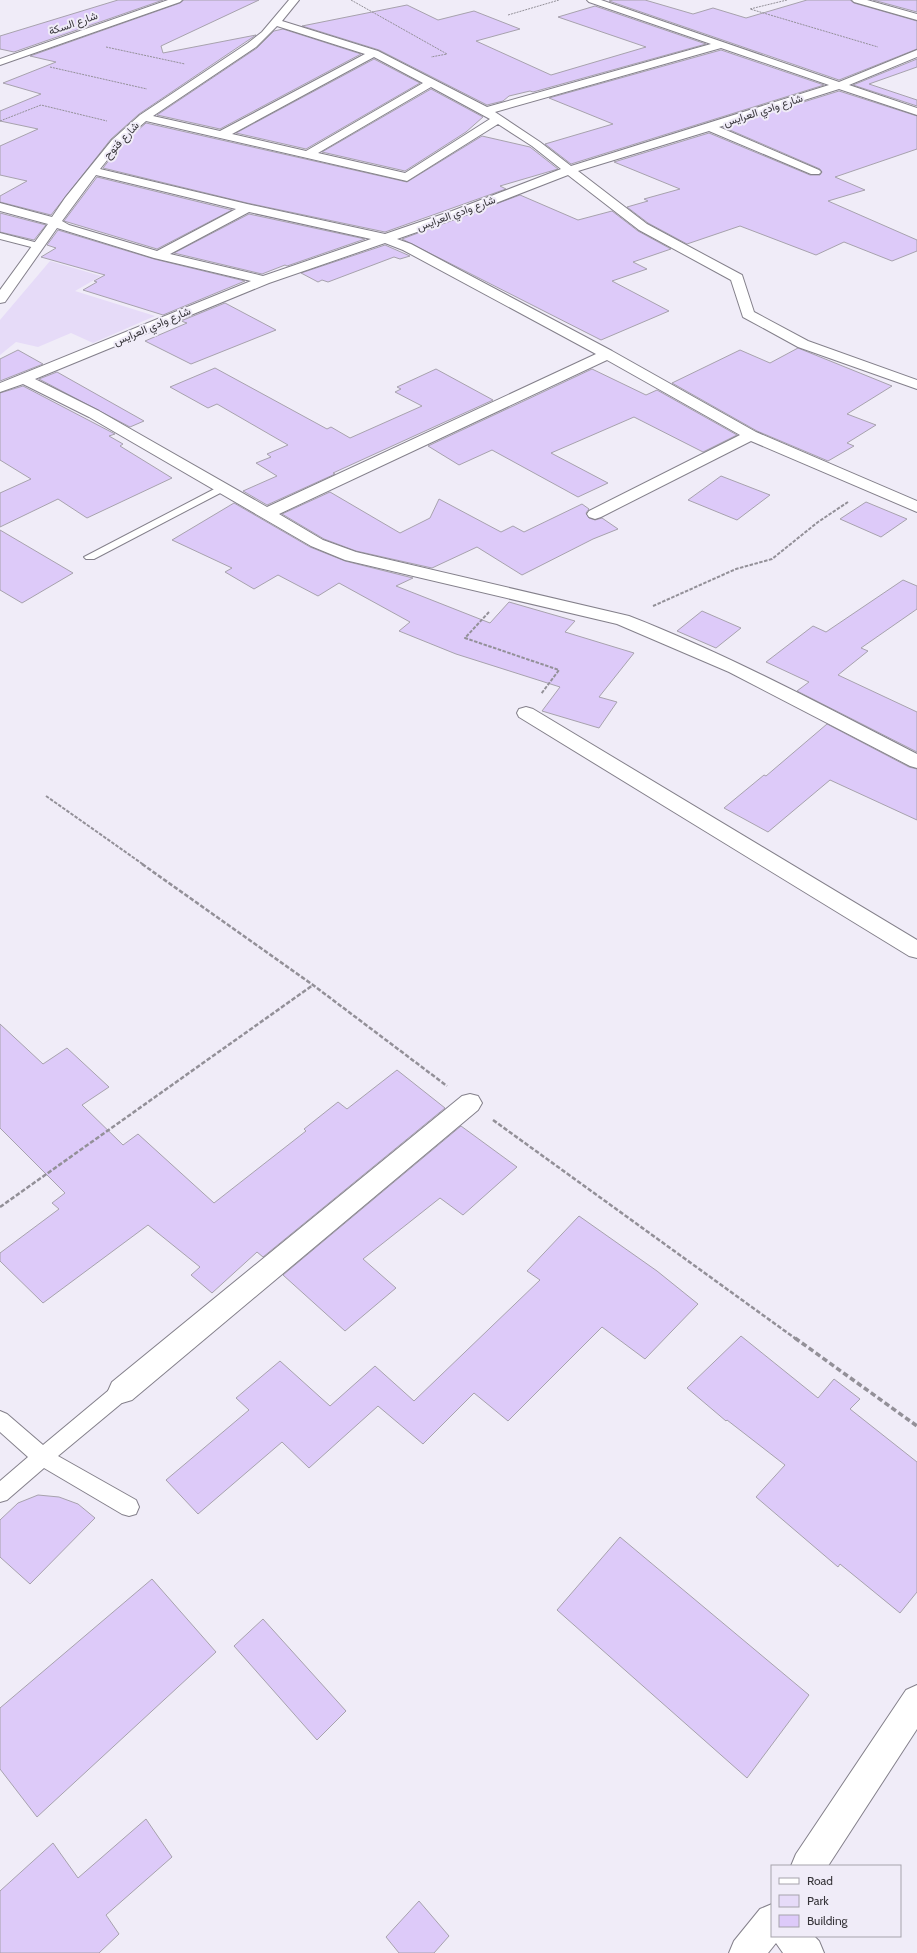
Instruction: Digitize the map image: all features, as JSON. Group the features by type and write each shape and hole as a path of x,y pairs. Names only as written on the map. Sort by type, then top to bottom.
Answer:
{"street":[{"name":"شارع السكة","path":"0,62 176,0"},
{"name":"شارع فتوح","path":"0,298 4,287 40,246 93,171 116,142 144,117 252,45 276,22 294,0"},
{"path":"595,0 719,45 917,112"},
{"path":"857,0 917,18"},
{"path":"276,22 374,53 499,118 570,170 643,228 737,278 748,314 803,344 917,385"},
{"path":"486,111 719,45"},
{"path":"223,134 374,53"},
{"name":"شارع وادي العرايس","path":"0,388 264,280 456,214 570,170 709,128 840,85 913,54"},
{"path":"308,155 430,83"},
{"path":"144,117 407,177 499,118"},
{"path":"709,128 815,172"},
{"path":"93,171 247,208 384,238 407,247 607,354 750,435 917,507"},
{"path":"0,207 56,222 65,228 158,255 264,280"},
{"path":"158,255 247,208"},
{"path":"266,514 607,354"},
{"path":"24,379 94,414 317,543 351,556 623,620 666,635 712,656 917,762"},
{"path":"595,514 750,435"},
{"path":"526,713 917,950"},
{"path":"122,1390 470,1103"},
{"path":"809,1865 917,1701"},
{"path":"746,1953 771,1922"},
{"path":"791,1937 807,1953"}],"lane":[{"path":"0,236 40,246"},
{"path":"90,557 222,488"},
{"path":"0,1492 122,1390"},
{"path":"0,1420 42,1457 129,1507"}],"path":[{"path":"351,0 447,54 399,65"},
{"path":"508,15 559,0"},
{"path":"787,0 750,9 913,54"},
{"path":"64,39 215,70"},
{"path":"12,58 177,96"},
{"path":"0,121 41,105 131,127"},
{"path":"623,620 736,568 772,559 818,522 870,488"},
{"path":"507,592 465,638 559,670 526,713"},
{"path":"0,1207 313,985"}],"green space":[{"path":"50,261 101,276 75,291 155,316 93,343 71,333 38,347 16,342 0,355 0,320"}],"building":[{"path":"118,0 163,0 14,52 0,49 0,36"},
{"path":"184,0 259,0 161,46 163,53 256,35 139,114 111,139 51,215 0,202 0,196 27,181 0,175 0,146 38,129 0,121 0,111 41,94 3,83 56,62 30,56 180,3"},
{"path":"645,0 693,14 713,8 746,18 807,0 850,0 854,3 917,21 917,49 839,80 609,1"},
{"path":"873,0 917,0 917,12"},
{"path":"407,5 438,20 474,11 520,29 476,41 551,75 646,47 558,17 595,6 706,44 533,92 530,91 509,96 503,101 487,105 379,50 302,26"},
{"path":"283,29 361,54 220,129 157,115 257,48 274,31"},
{"path":"721,50 824,85 571,164 545,144 613,124 549,98"},
{"path":"374,59 420,83 306,149 236,133"},
{"path":"917,59 917,67 869,84 917,100 917,106 853,85"},
{"path":"431,89 483,117 466,132 405,171 322,152"},
{"path":"839,91 917,116 917,149 835,177 865,190 828,201 917,240 917,251 892,261 844,242 816,255 740,226 687,244 648,223 627,207 648,201 644,199 680,189 614,162 709,133 810,175 820,175 822,172 820,169 723,127"},
{"path":"146,123 407,182 482,136 530,147 558,169 500,186 506,189 385,232 247,203 103,168 121,145"},
{"path":"97,177 232,210 157,249 64,221"},
{"path":"520,195 578,220 612,211 638,231 671,249 633,262 647,269 612,281 669,311 601,340 402,239"},
{"path":"0,213 46,225 34,240 0,232"},
{"path":"249,214 365,239 262,274 174,253"},
{"path":"58,230 154,259 245,281 163,315 83,290 97,282 94,281 105,275 41,257 56,248 47,245"},
{"path":"385,245 410,256 400,259 394,257 328,282 322,280 318,282 301,273"},
{"path":"225,303 276,330 191,364 145,341 187,323 181,321"},
{"path":"798,348 892,386 847,414 876,425 847,443 854,446 828,461 757,431 672,383 740,350 770,363"},
{"path":"18,350 43,364 0,381 0,359"},
{"path":"215,368 327,429 331,427 350,438 422,406 395,392 401,389 397,387 436,369 493,400 333,473 335,474 267,505 243,491 277,476 256,463 271,457 267,454 288,445 217,404 208,408 170,387"},
{"path":"592,369 646,395 657,390 737,435 703,452 634,417 551,453 608,483 578,497 492,450 459,465 428,446"},
{"path":"57,372 144,421 130,427 39,379"},
{"path":"23,386 115,434 109,436 123,444 120,446 172,478 87,518 58,499 0,527 0,493 31,479 0,460 0,393"},
{"path":"721,476 770,495 737,520 688,500"},
{"path":"330,492 400,533 430,518 439,499 501,532 513,526 524,532 582,504 589,509 586,513 589,518 595,520 602,518 618,529 593,539 522,575 477,547 432,568 356,551 324,539 282,514"},
{"path":"866,502 907,519 881,537 840,519"},
{"path":"234,503 310,547 345,561 413,578 396,586 490,623 509,602 575,621 565,632 634,653 599,697 617,702 599,728 542,711 560,687 456,654 399,631 410,622 339,583 318,596 278,575 254,589 225,572 232,568 172,540"},
{"path":"0,530 73,573 22,603 0,590"},
{"path":"903,580 917,586 917,609 861,648 868,651 838,675 917,712 917,752 797,691 809,682 766,662 813,626 826,632"},
{"path":"702,611 741,628 716,648 677,631"},
{"path":"827,724 909,767 917,769 917,820 830,780 768,832 724,808 764,775 766,776"},
{"path":"0,1024 43,1064 67,1048 109,1087 82,1105 123,1145 138,1134 214,1203 306,1131 304,1129 338,1102 347,1109 397,1070 445,1108 263,1257 257,1252 212,1293 191,1275 200,1267 148,1225 43,1303 0,1261 0,1253 59,1209 52,1203 65,1193 0,1128"},
{"path":"461,1126 517,1167 463,1215 440,1198 363,1259 396,1288 345,1331 283,1275"},
{"path":"579,1216 657,1271 698,1304 645,1359 602,1327 508,1421 474,1393 423,1444 378,1406 309,1468 282,1442 198,1514 166,1480 249,1410 236,1398 280,1361 330,1406 375,1366 414,1401 540,1280 527,1271"},
{"path":"741,1336 818,1398 834,1379 860,1399 850,1409 917,1462 917,1592 900,1613 840,1564 838,1567 756,1497 785,1465 727,1420 726,1421 687,1388"},
{"path":"38,1495 59,1497 78,1504 95,1518 30,1584 0,1557 0,1520 18,1503"},
{"path":"620,1537 809,1695 747,1778 557,1610"},
{"path":"152,1579 216,1652 37,1817 0,1769 0,1708"},
{"path":"263,1619 346,1711 317,1740 234,1646"},
{"path":"146,1819 172,1857 106,1915 119,1934 99,1953 0,1953 0,1891 53,1843 78,1878"},
{"path":"419,1901 449,1936 434,1953 399,1953 386,1937"}]}
